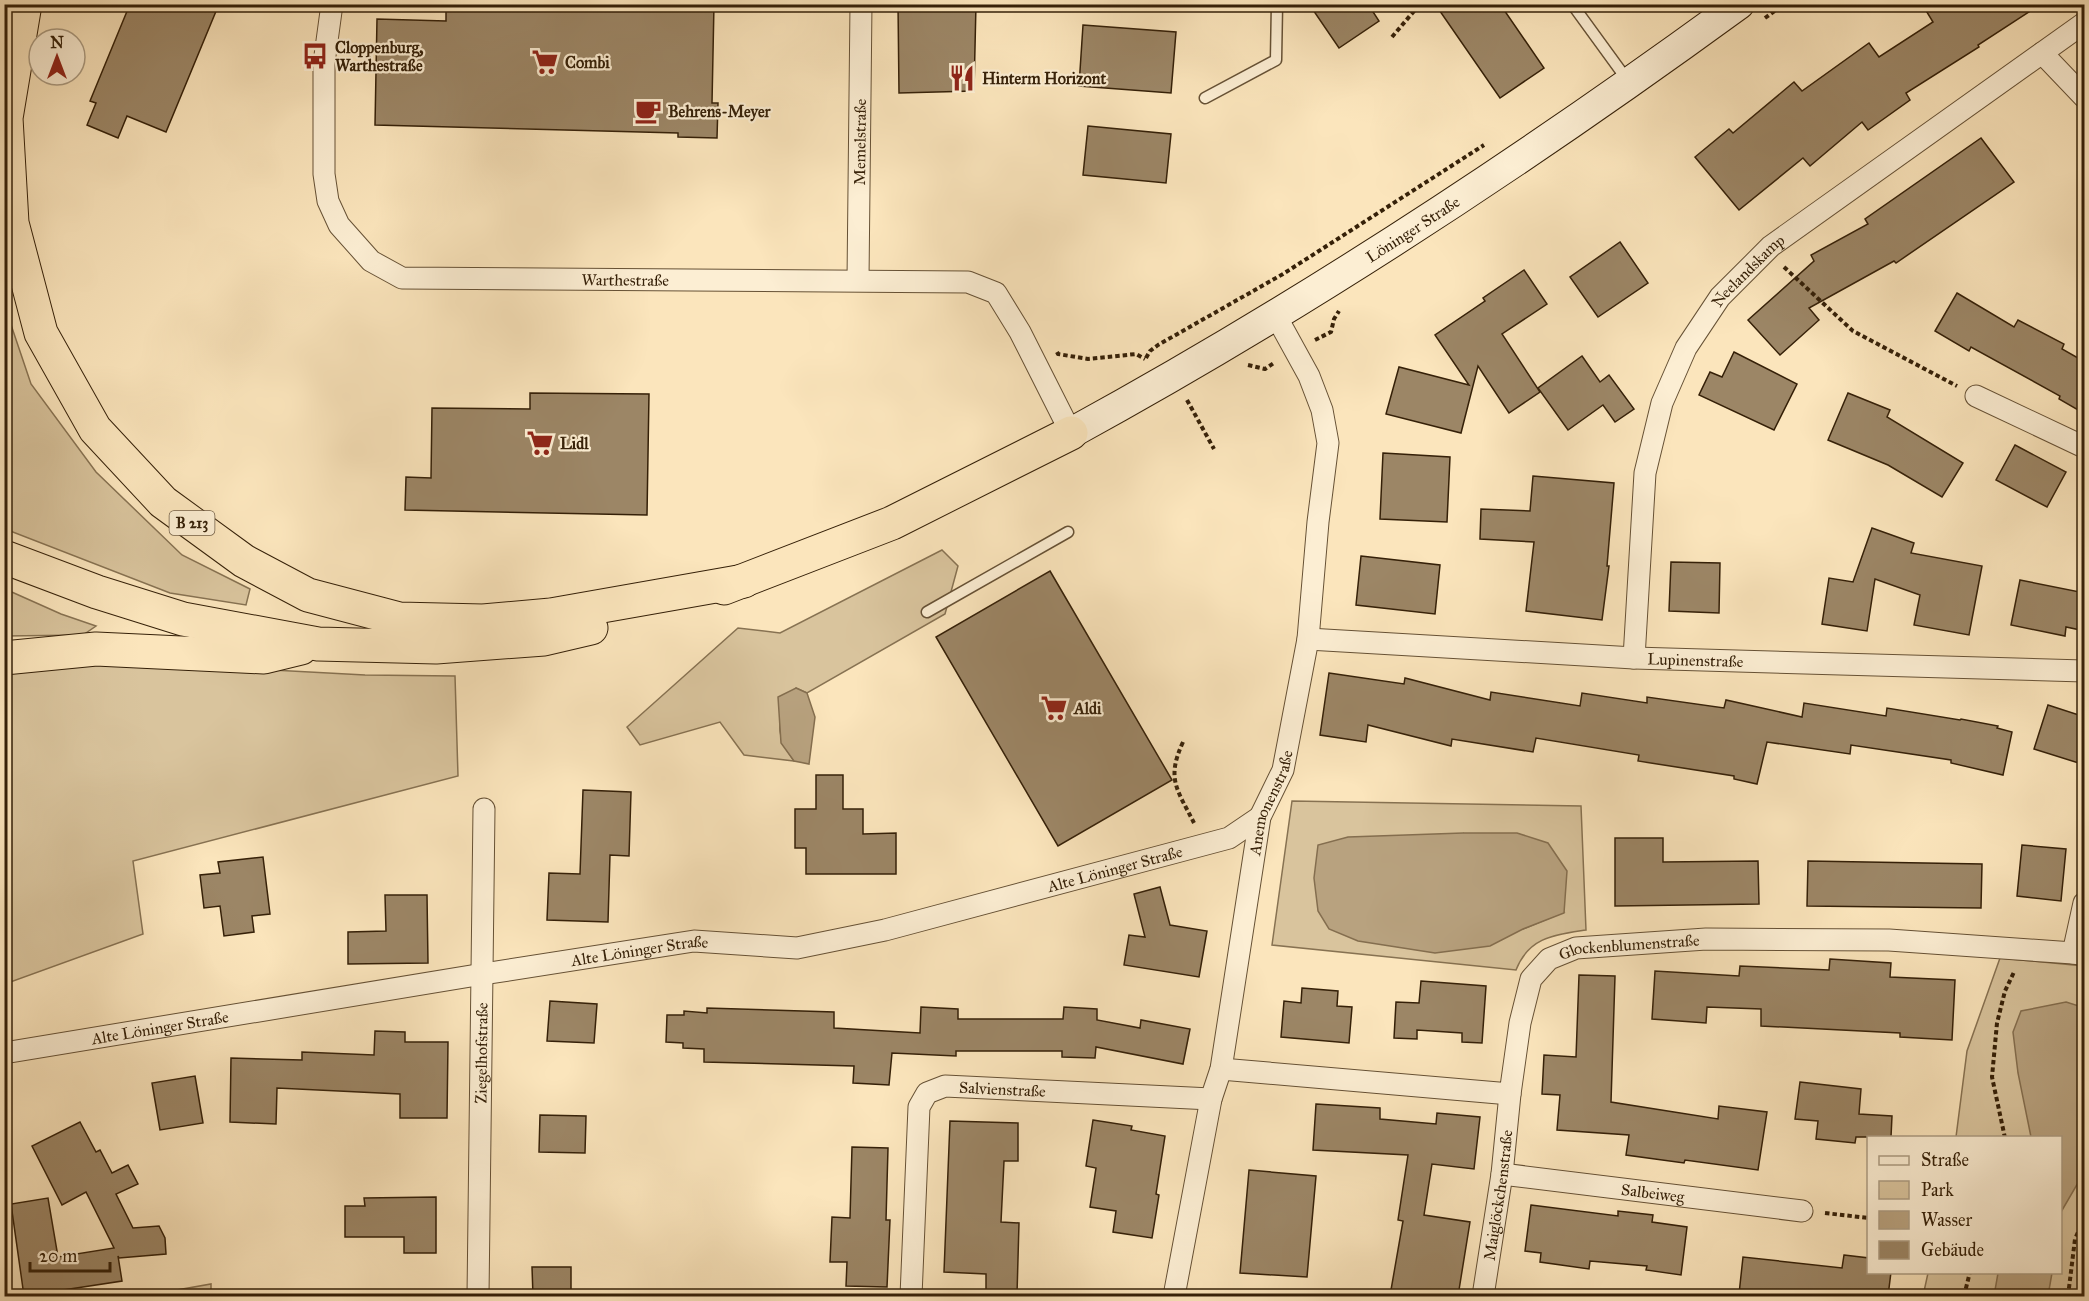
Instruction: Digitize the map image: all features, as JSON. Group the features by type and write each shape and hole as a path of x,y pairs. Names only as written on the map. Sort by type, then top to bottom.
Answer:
{"highway":[{"name":"B 213","path":"25,4 6,117 12,223 41,333 95,429 163,502 244,561 308,595 399,619 483,621 551,615 744,581"},
{"path":"4,557 97,592 183,619 318,644 436,647 544,639 650,614 744,581 892,523 1071,433"},
{"path":"4,658 96,649 264,657 318,644"}],"street":[{"name":"Warthestraße","path":"332,4 324,63 324,174 328,201 339,225 371,261 402,278 968,282 996,293 1020,332 1071,433"},
{"name":"Memelstraße","path":"858,280 861,4"},
{"name":"Löninger Straße","path":"1071,433 1173,377 1377,253 1630,84 1739,4"},
{"name":"Neelandskamp","path":"1634,658 1645,473 1662,403 1686,348 1720,297 1767,251 2085,23"},
{"path":"2043,53 2085,97"},
{"name":"Anemonenstraße","path":"1174,1296 1211,1099 1221,1069 1260,818 1283,770 1308,639 1318,522 1328,443 1322,410 1309,376 1276,316"},
{"path":"1976,396 2085,447"},
{"name":"Lupinenstraße","path":"1308,639 1634,658 2085,671"},
{"name":"Ziegelhofstraße","path":"478,1296 484,809"},
{"name":"Alte Löninger Straße","path":"4,1053 694,941 797,948 885,930 1206,845 1229,838 1260,818"},
{"name":"Glockenblumenstraße","path":"1510,1094 1520,1023 1530,979 1549,959 1576,948 1706,939 1889,940 2079,954 2085,903"},
{"path":"1221,1069 1510,1094"},
{"name":"Salvienstraße","path":"911,1296 919,1107 927,1093 945,1086 1211,1099"},
{"name":"Maiglöckchenstraße","path":"1483,1296 1502,1174 1510,1094"},
{"name":"Salbeiweg","path":"1502,1174 1802,1211"}],"lane":[{"path":"1205,98 1276,60 1277,4"},
{"path":"1572,4 1630,84"},
{"path":"927,612 1068,532"}],"path":[{"path":"1392,38 1420,4"},
{"path":"1145,359 1158,345 1283,274 1493,139"},
{"path":"1767,251 1852,331 1976,396"},
{"path":"1245,364 1264,369 1296,349"},
{"path":"1181,402 1196,394"},
{"path":"1187,400 1214,448"},
{"path":"1184,742 1175,760 1174,784 1206,845"},
{"path":"2005,1136 1992,1077 1997,1023 2005,991 2018,964 2021,951"},
{"path":"1802,1211 1867,1218"},
{"path":"2068,1296 2075,1239 2079,1230 2085,1227"},
{"path":"1964,1296 1970,1274"}],"green space":[{"path":"4,304 31,384 96,472 182,555 250,589 246,605 170,593 5,529"},
{"path":"942,550 958,566 945,614 807,693 796,688 785,708 780,724 782,740 794,761 744,755 720,722 640,745 627,727 738,628 780,633"},
{"path":"5,589 61,614 96,626 83,635 5,636"},
{"path":"93,660 365,675 455,676 458,776 133,861 143,934 5,984 5,671"},
{"path":"1292,801 1581,806 1586,930 1553,936 1535,944 1521,959 1516,970 1272,945","holes":["1463,833 1564,912 1523,929"]},
{"path":"2000,958 2084,966 2084,1296 1923,1296 1928,1274 2062,1274 2062,1136 1956,1136 1967,1051"},
{"path":"211,1284 211,1296 143,1296"}],"water":[{"path":"796,688 807,693 815,717 809,764 794,761 781,743 778,697"},
{"path":"1517,833 1548,843 1567,871 1564,913 1523,929 1490,946 1435,953 1358,941 1329,929 1318,911 1314,878 1318,845 1348,837"},
{"path":"2066,1002 2079,1006 2084,1016 2084,1160 2082,1176 2062,1210 2062,1136 2031,1136 2018,1073 2013,1032 2021,1011"},
{"path":"1998,1274 2052,1274 2048,1296 1994,1296"}],"building":[{"path":"130,4 219,4 166,132 127,116 118,138 87,125 96,103 90,101"},
{"name":"Combi","path":"446,4 714,4 712,103 718,103 717,138 678,137 678,133 375,125 377,19 446,21"},
{"path":"898,4 976,4 974,91 899,93"},
{"path":"1309,4 1368,4 1379,21 1339,48"},
{"path":"1435,4 1500,4 1544,68 1500,98"},
{"path":"1922,4 2041,4 1906,93 1910,100 1868,130 1862,122 1810,166 1803,158 1739,210 1695,157 1729,129 1733,133 1794,82 1802,91 1869,43 1879,57 1933,22"},
{"path":"1083,25 1176,32 1171,93 1079,86"},
{"path":"1088,126 1171,134 1166,183 1083,175"},
{"path":"1981,138 2014,182 1896,263 1894,261 1809,308 1819,320 1780,355 1748,320 1814,261 1811,255 1868,224 1865,219"},
{"path":"1620,242 1648,283 1598,317 1570,277"},
{"path":"1524,270 1547,304 1502,334 1540,392 1509,413 1478,366 1461,433 1386,414 1399,367 1469,385 1435,335 1485,301 1483,298"},
{"path":"1957,293 2014,327 2018,320 2064,344 2062,349 2085,362 2085,414 2059,399 2060,396 1971,347 1969,351 1935,331"},
{"path":"1734,352 1797,384 1774,430 1699,395 1710,372 1722,377"},
{"path":"1582,356 1600,382 1609,375 1634,409 1615,422 1603,405 1568,430 1538,388"},
{"name":"Lidl","path":"530,393 649,394 647,515 405,510 406,477 431,478 432,408 530,409"},
{"path":"1848,393 1890,410 1887,417 1963,463 1942,497 1888,465 1828,440"},
{"path":"2015,445 2066,472 2047,507 1996,480"},
{"path":"1383,453 1450,457 1447,522 1380,519"},
{"path":"1533,476 1614,483 1607,566 1609,566 1602,620 1526,611 1534,542 1480,539 1481,509 1530,511"},
{"path":"1872,528 1914,543 1911,553 1982,566 1969,635 1914,625 1920,595 1875,579 1867,631 1822,624 1829,578 1853,582"},
{"path":"1361,556 1440,565 1435,614 1356,605"},
{"path":"1671,562 1720,563 1719,613 1669,611"},
{"name":"Aldi","path":"1050,571 1172,780 1058,846 936,637"},
{"path":"2020,580 2085,593 2085,631 2066,627 2065,636 2011,625"},
{"path":"1329,673 1404,684 1405,678 1490,700 1491,692 1580,706 1582,693 1647,703 1647,697 1724,708 1726,700 1802,717 1804,703 1886,716 1887,708 1998,726 1997,728 2012,732 2003,775 1951,763 1951,760 1851,745 1850,754 1767,742 1757,784 1734,779 1734,776 1638,761 1639,755 1536,738 1533,752 1452,739 1451,746 1368,725 1366,742 1320,735"},
{"path":"2048,705 2085,717 2085,765 2034,749"},
{"path":"816,775 843,775 843,809 863,809 863,834 896,833 896,874 806,874 806,848 795,848 795,809 816,809"},
{"path":"583,790 631,792 629,856 610,855 608,922 547,920 549,873 580,874"},
{"path":"1615,838 1663,838 1663,862 1758,861 1759,904 1615,906"},
{"path":"2022,845 2066,849 2061,901 2017,896"},
{"path":"263,857 270,914 252,916 254,932 224,936 220,906 204,908 200,875 220,873 218,862"},
{"path":"1808,861 1982,864 1981,908 1807,906"},
{"path":"1160,887 1170,925 1207,931 1199,977 1124,965 1129,935 1145,937 1134,894"},
{"path":"385,895 427,895 428,963 348,964 348,932 386,931"},
{"path":"1830,959 1891,963 1890,977 1955,980 1952,1040 1900,1037 1900,1033 1761,1026 1761,1009 1707,1007 1706,1023 1652,1019 1655,971 1739,976 1740,966 1829,970"},
{"path":"1579,975 1615,976 1611,1102 1718,1119 1719,1106 1767,1112 1758,1170 1626,1155 1629,1135 1557,1130 1560,1095 1542,1094 1544,1055 1576,1057"},
{"path":"1421,981 1486,986 1482,1043 1462,1042 1462,1033 1417,1030 1417,1039 1394,1038 1396,1002 1419,1003"},
{"path":"1302,988 1338,991 1337,1006 1352,1007 1349,1043 1281,1037 1284,1001 1301,1003"},
{"path":"550,1001 597,1004 594,1043 547,1041"},
{"path":"921,1007 958,1009 958,1019 1063,1019 1064,1007 1097,1009 1097,1020 1140,1028 1141,1020 1190,1029 1183,1064 1096,1047 1095,1058 1062,1057 1062,1051 956,1051 956,1056 892,1053 889,1085 853,1083 854,1066 704,1062 704,1049 683,1048 683,1043 666,1042 667,1015 684,1015 684,1011 707,1013 707,1008 834,1012 834,1028 920,1033"},
{"path":"375,1031 405,1032 405,1042 448,1042 447,1118 400,1118 400,1094 277,1088 276,1124 230,1122 231,1058 302,1060 302,1052 374,1055"},
{"path":"195,1076 203,1123 160,1130 152,1083"},
{"path":"1800,1082 1861,1089 1859,1114 1892,1116 1891,1136 1856,1137 1855,1143 1816,1139 1818,1121 1795,1119"},
{"path":"1316,1104 1380,1108 1380,1119 1436,1124 1437,1113 1480,1117 1474,1169 1432,1164 1424,1215 1470,1222 1458,1296 1407,1296 1408,1293 1391,1290 1403,1221 1398,1220 1408,1155 1313,1150"},
{"path":"540,1115 586,1116 585,1153 539,1152"},
{"path":"1093,1120 1132,1126 1131,1130 1165,1136 1152,1238 1113,1232 1116,1211 1090,1207 1096,1168 1086,1166"},
{"path":"950,1121 1018,1123 1018,1161 1004,1161 1001,1222 1019,1223 1017,1294 986,1294 986,1274 944,1272"},
{"path":"80,1122 96,1152 100,1150 112,1173 128,1165 138,1184 116,1194 133,1228 159,1226 165,1238 166,1254 119,1258 118,1256 122,1281 24,1296 11,1204 48,1198 58,1257 114,1248 86,1192 62,1205 32,1146"},
{"path":"852,1147 888,1148 886,1220 890,1220 887,1287 846,1286 847,1262 830,1262 832,1217 850,1218"},
{"path":"1249,1170 1316,1176 1307,1277 1240,1273"},
{"path":"436,1197 436,1253 404,1253 404,1237 345,1237 345,1206 365,1206 364,1198"},
{"path":"1531,1205 1618,1216 1618,1211 1653,1215 1652,1222 1687,1227 1681,1275 1646,1270 1647,1266 1590,1261 1589,1269 1540,1262 1541,1253 1525,1251"},
{"path":"1844,1255 1867,1258 1867,1274 1891,1274 1888,1296 1739,1294 1743,1257 1842,1268"},
{"path":"532,1267 571,1267 571,1296 533,1296"}],"place":[{"name":"Cloppenburg, Warthestraße","path":"315,56"},
{"name":"Combi","path":"545,62"},
{"name":"Hinterm Horizont","path":"962,78"},
{"name":"Behrens-Meyer","path":"648,111"},
{"name":"Lidl","path":"540,443"},
{"name":"Aldi","path":"1054,708"}]}
